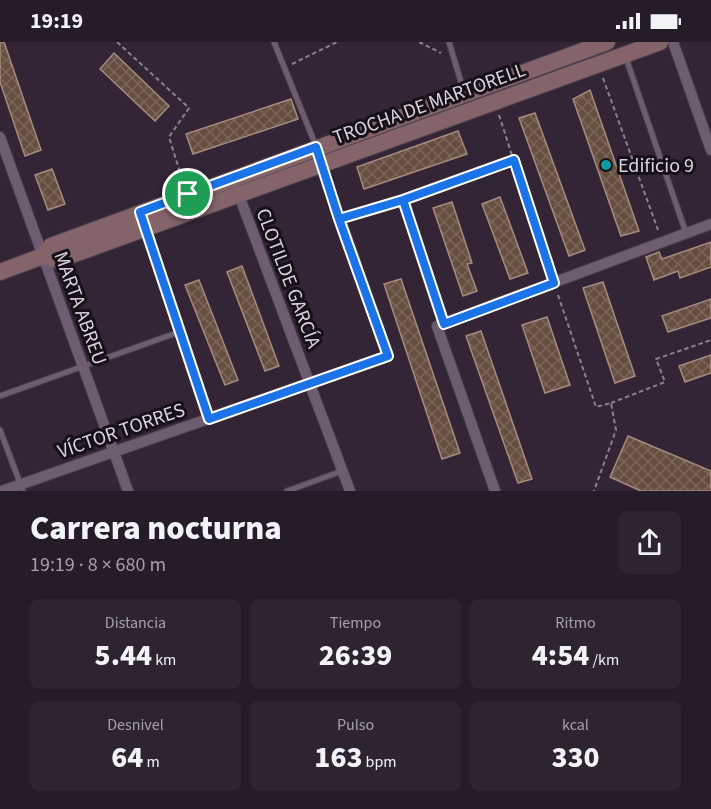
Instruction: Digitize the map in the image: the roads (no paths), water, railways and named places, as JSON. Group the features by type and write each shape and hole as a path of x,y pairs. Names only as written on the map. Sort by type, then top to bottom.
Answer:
{"street":[{"name":"TROCHA DE MARTORELL","path":"0,272 43,256 51,246 140,212 607,42"},
{"name":"TROCHA DE MARTORELL","path":"43,256 58,260 660,42"},
{"path":"673,42 711,150"},
{"name":"MARTA ABREU","path":"0,137 128,491"},
{"path":"316,147 320,165"},
{"name":"VÍCTOR TORRES","path":"2,491 22,488 114,452 388,356 320,165"},
{"name":"CLOTILDE GARCÍA","path":"232,178 350,491"},
{"path":"140,212 209,419"},
{"path":"495,491 441,325 711,224"}],"lane":[{"path":"274,42 316,147"},
{"path":"449,42 464,93"},
{"path":"625,54 686,234"},
{"path":"0,396 180,332"},
{"path":"0,429 22,488"},
{"path":"287,491 342,471"}],"place":[{"name":"Edificio 9","path":"606,165"}]}
